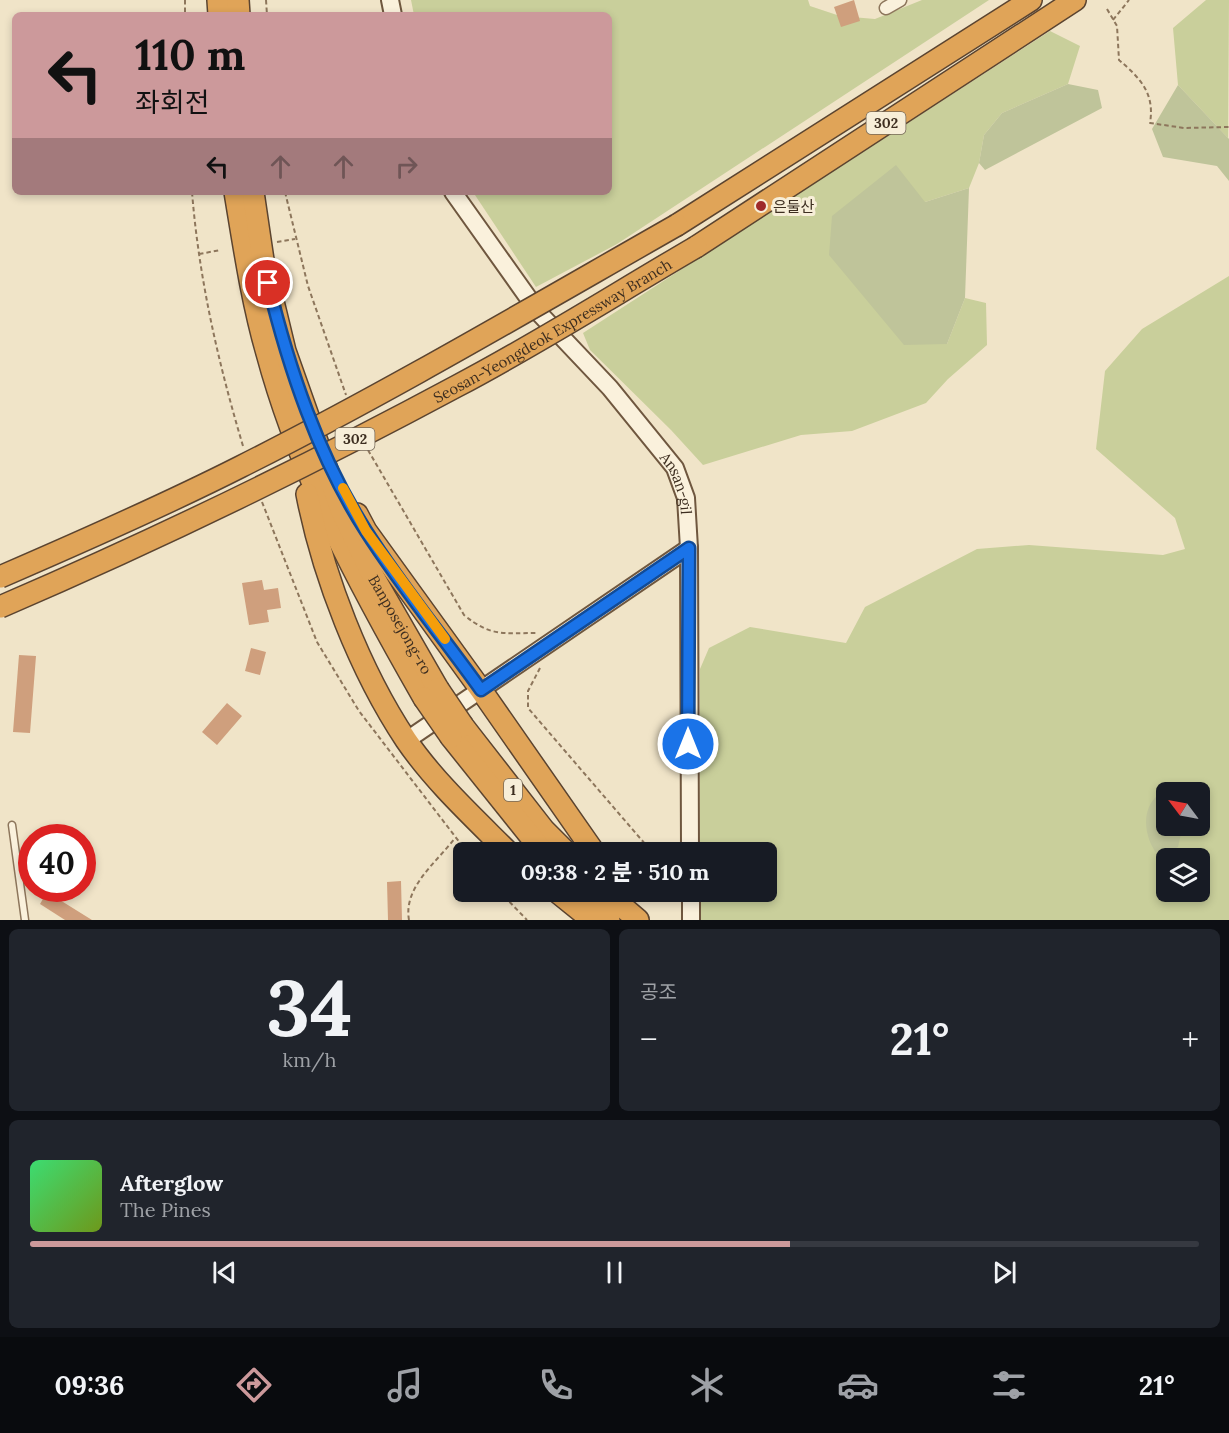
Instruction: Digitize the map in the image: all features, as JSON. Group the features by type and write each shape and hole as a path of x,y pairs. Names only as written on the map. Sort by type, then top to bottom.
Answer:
{"highway":[{"name":"Seosan-Yeongdeok Expressway Branch","path":"0,577 102,533 240,467 441,360 677,225 1031,0"},
{"name":"Seosan-Yeongdeok Expressway Branch","path":"0,608 120,556 256,490 459,385 696,247 1075,0"},
{"name":"Banposejong-ro","path":"236,195 247,263 267,354 431,694 536,842"},
{"name":"Banposejong-ro","path":"253,195 263,260 306,438"},
{"path":"306,438 366,531 587,842"},
{"path":"306,438 311,515 337,599 372,678 406,740 461,805 498,842"},
{"name":"Banposejong-ro","path":"457,732 556,842"},
{"path":"569,902 592,920"},
{"path":"591,902 609,920"},
{"path":"617,902 638,920"},
{"path":"631,902 645,920"}],"street":[{"path":"886,8 900,0"},
{"name":"Ansan-gil","path":"455,195 539,313 610,388 675,468 686,498 689,548 690,842"},
{"path":"406,740 689,548"},
{"path":"691,902 691,920"}],"lane":[{"path":"12,825 25,920"}],"path":[{"path":"1113,20 1129,0"},
{"path":"1107,9 1117,26 1119,60 1142,80 1150,98 1150,123 1184,128 1229,127"},
{"path":"192,195 205,300 222,376 244,451"},
{"path":"286,195 308,286 350,405"},
{"path":"271,243 295,239"},
{"path":"199,254 221,250"},
{"path":"368,450 464,615 481,629 500,635 564,633"},
{"path":"258,492 317,642 359,711 458,842"},
{"path":"545,662 533,677 528,691 528,708 643,842"},
{"path":"409,920 407,909 412,889 455,838"},
{"path":"509,902 525,919"}],"green space":[{"path":"411,0 808,0 810,6 840,16 875,19 922,0 989,0 617,244 536,287 475,195 612,195 612,12 413,12"},
{"path":"1206,0 1229,0 1228,138 1178,85 1173,28"},
{"path":"1050,31 1080,46 1068,84 1002,113 984,135 979,163 969,188 925,202 947,344 965,298 986,303 987,345 948,379 926,403 852,431 801,435 703,465 590,350 583,333"},
{"path":"1068,84 1098,90 1102,108 985,170 979,163 984,135 1002,113"},
{"path":"1178,85 1229,139 1229,181 1217,166 1163,157 1152,129"},
{"path":"896,165 925,202 969,188 965,298 947,344 904,345 829,255 832,216"},
{"path":"1229,276 1229,920 701,920 699,902 777,902 777,842 700,842 700,669 709,648 750,627 846,643 865,607 977,549 1029,545 1163,555 1185,549 1175,518 1096,449 1105,371 1142,329"},
{"path":"1156,797 1156,836 1180,836 1178,847 1156,848 1156,852 1149,840 1146,824 1148,809"}],"building":[{"path":"854,0 860,21 841,27 834,7"},
{"path":"262,580 264,590 278,588 281,608 267,610 269,622 249,625 242,583"},
{"path":"251,648 266,652 260,675 245,671"},
{"path":"19,655 36,656 30,733 13,732"},
{"path":"227,703 242,716 217,745 202,732"},
{"path":"401,881 402,920 388,920 387,882"},
{"path":"41,902 63,902 92,920 65,920 40,904"}],"slow traffic":[{"path":"343,488 366,531 445,639"}],"place":[{"name":"은둘산","path":"761,206"}],"route":[{"path":"268,283 285,351 316,436 366,531 481,690 689,548 688,744"}]}
